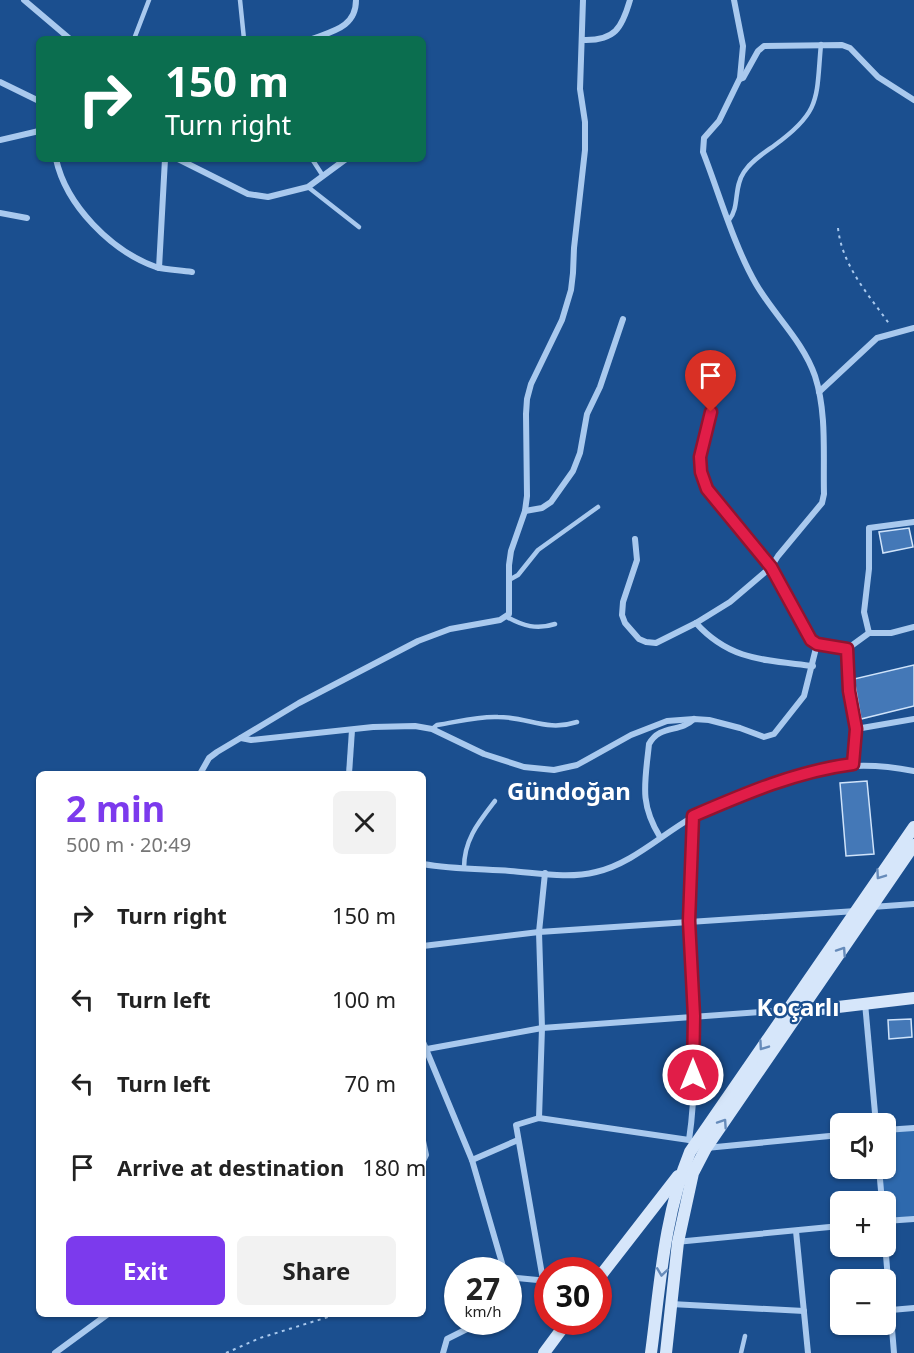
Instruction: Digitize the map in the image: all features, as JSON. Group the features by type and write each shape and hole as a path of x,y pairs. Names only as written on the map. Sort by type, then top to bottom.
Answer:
{"main road":[{"path":"651,1353 690,1152 794,1011 855,911 914,827"},
{"path":"802,999 872,907 914,845"},
{"path":"794,1011 914,998"},
{"path":"802,999 865,1002"},
{"path":"612,1263 687,1173"},
{"path":"666,1353 671,1304 672,1242"},
{"path":"544,1353 557,1335"}],"street":[{"path":"24,0 66,36"},
{"path":"320,36 342,28 348,23 356,10 356,0"},
{"path":"202,771 209,758 299,703 418,641 450,629 507,617 510,610 509,580 512,551 525,511 527,496 527,399 531,384 564,314 573,273 585,143 580,89 583,0"},
{"path":"583,40 599,39 614,33 624,20 630,0"},
{"path":"635,538 636,567 622,608 625,623 639,639 656,643 696,623 730,602 771,567 822,503 823,424 814,374 805,354 756,284 702,147 704,138 719,122 740,78 743,46 734,0"},
{"path":"740,78 743,78 758,51 764,46 821,44 846,46 878,77 914,100"},
{"path":"0,82 36,100"},
{"path":"0,140 36,132"},
{"path":"57,162 67,190 103,234 141,261 159,268 192,272"},
{"path":"159,268 165,162"},
{"path":"184,162 248,194 258,196 308,187 342,162"},
{"path":"0,213 27,218"},
{"path":"525,511 542,508 551,502 573,471 580,453 587,414 600,387 622,319"},
{"path":"819,392 877,338 914,328"},
{"path":"717,390 700,457 704,480 712,497 771,567 805,633 817,644 847,649 869,633 891,633 914,627"},
{"path":"869,633 864,612 869,569 869,528 914,522"},
{"path":"696,623 713,640 741,655 813,666"},
{"path":"241,738 251,740 406,726 432,729 484,754 524,767 554,770 578,765 631,735 667,721 694,719 740,728 760,736 769,736 774,734 804,696 817,644"},
{"path":"847,649 849,691 856,729 853,764"},
{"path":"660,837 649,818 645,800 649,744 661,732 688,724 694,719"},
{"path":"856,729 914,719"},
{"path":"349,771 352,730"},
{"path":"426,864 570,875 597,872 612,867 693,816 727,801 800,775 853,764 914,771"},
{"path":"693,816 689,921 694,1016 693,1115 697,1144"},
{"path":"539,1118 542,1028 538,932 545,873"},
{"path":"426,946 538,932 855,911 872,907 914,904"},
{"path":"865,1002 875,1113"},
{"path":"428,1048 542,1028 794,1011"},
{"path":"426,1046 472,1160 500,1257"},
{"path":"540,1257 516,1125 539,1118 697,1144 830,1136"},
{"path":"896,1129 914,1128"},
{"path":"472,1160 518,1140"},
{"path":"896,1220 914,1219"},
{"path":"672,1242 830,1227"},
{"path":"796,1231 808,1353"},
{"path":"671,1304 804,1311"},
{"path":"896,1310 914,1308"},
{"path":"55,1353 104,1317"},
{"path":"443,1353 443,1346 447,1339 455,1335"},
{"path":"893,1335 894,1353"}],"lane":[{"path":"135,36 149,0"},
{"path":"240,0 243,36"},
{"path":"729,220 734,213 737,185 744,171 756,159 795,130 811,110 816,95 821,44"},
{"path":"314,162 323,176"},
{"path":"308,187 359,227"},
{"path":"509,580 518,575 538,550 598,507"},
{"path":"507,617 528,627 555,624"},
{"path":"432,729 437,725 487,717 518,719 546,726 562,726 577,722"},
{"path":"464,868 464,854 471,833 495,801"},
{"path":"741,1353 745,1336"}],"path":[{"path":"838,228 841,247 850,267 895,332"},
{"path":"226,1353 260,1338 328,1317"}],"shaded area":[{"path":"914,1128 914,1219 896,1220 896,1191 881,1191 880,1179 896,1179 896,1129"}],"building":[{"path":"909,528 913,547 883,553 879,532"},
{"path":"914,665 914,706 861,719 854,679"},
{"path":"867,781 874,854 846,856 840,783"},
{"path":"911,1019 912,1037 889,1039 888,1020"}],"district":[{"name":"Gündoğan","path":"569,790"},
{"name":"Koçarlı","path":"798,1006"}],"route":[{"path":"693,1075 694,1016 689,921 693,816 727,801 800,775 853,764 856,729 849,691 847,649 825,646 811,640 805,633 771,567 707,489 701,472 700,457 711,412"}]}
